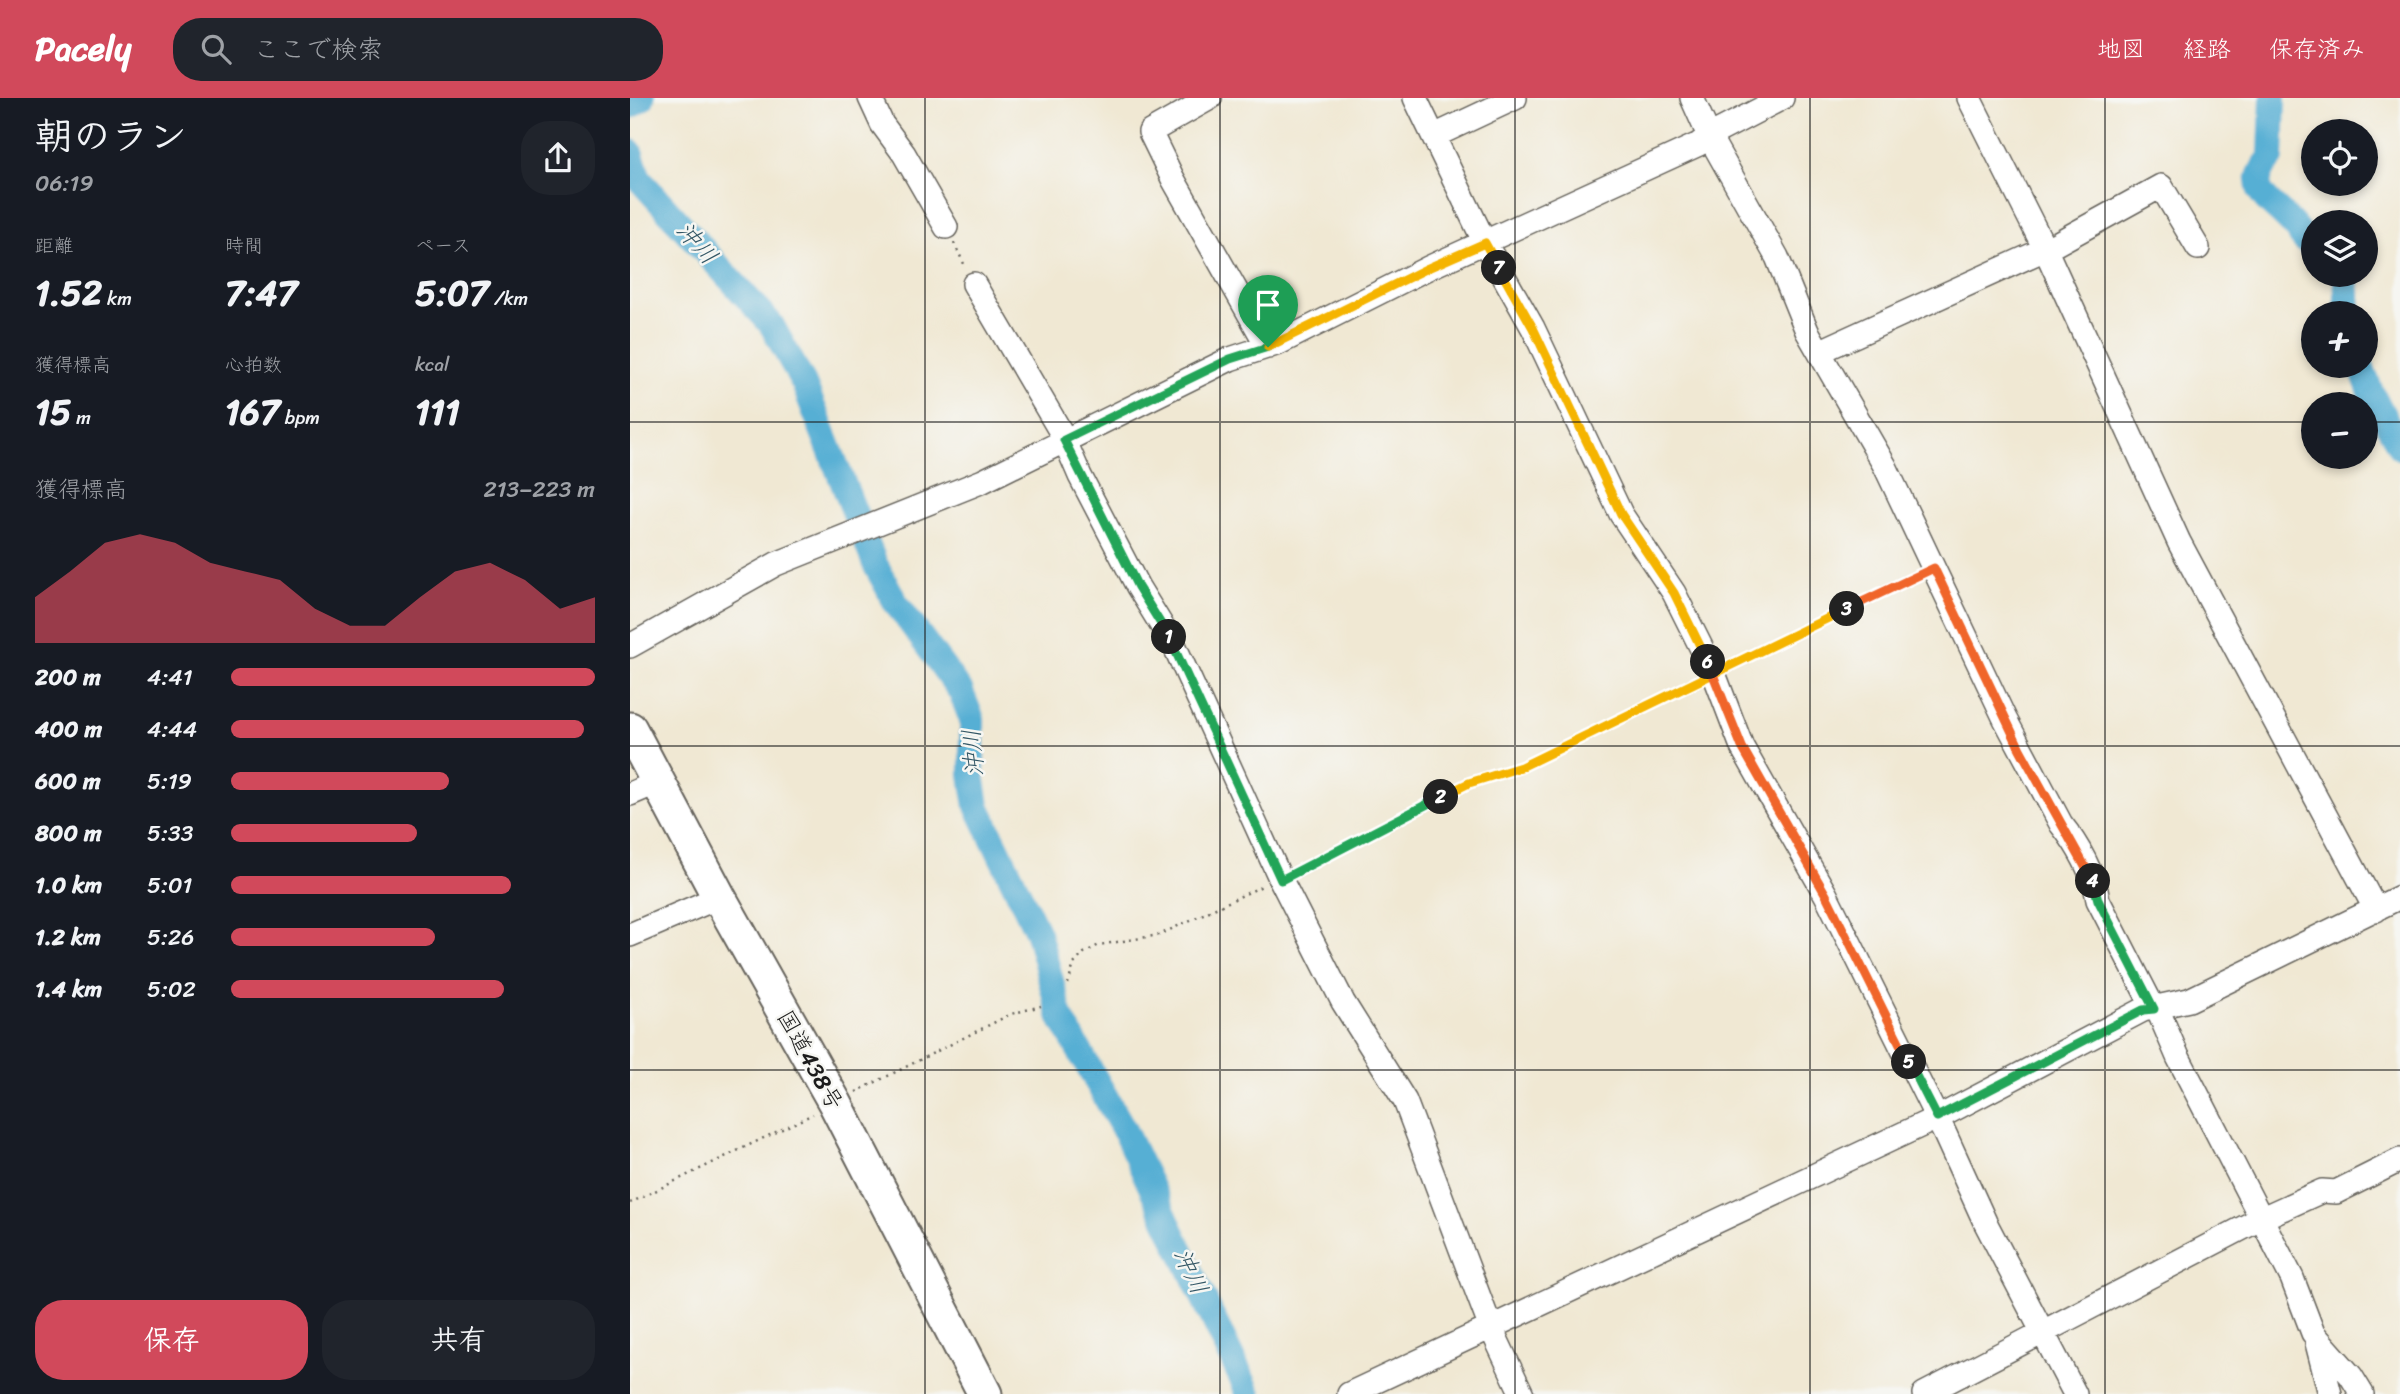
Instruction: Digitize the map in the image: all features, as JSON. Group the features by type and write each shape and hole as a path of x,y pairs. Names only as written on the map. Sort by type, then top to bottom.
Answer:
{"highway":[{"name":"国道438号","path":"630,729 644,788 719,897 835,1103 985,1394"}],"street":[{"path":"870,98 882,124 904,154 946,227"},
{"path":"1210,98 1150,132 1173,179 1268,347"},
{"path":"1415,98 1485,243 1533,328 1621,514 1668,583 1713,671 1742,747 1826,895 1937,1117 1985,1222 2075,1394"},
{"path":"1692,98 1713,132 1777,257 1807,331 1824,349 1885,466 2005,719 2096,886 2098,900 2156,1008 2178,1057 2265,1217 2323,1357 2330,1394"},
{"path":"630,646 776,564 982,481 1230,359 1268,347 1428,268 1686,150 1713,132 1782,98"},
{"path":"1969,98 2044,249 2179,542 2375,910"},
{"path":"1434,136 1512,105"},
{"path":"1824,349 2044,249 2161,187 2197,248"},
{"path":"974,284 1064,440 1138,587 1175,647 1281,880 1343,1002 1405,1101 1490,1326 1522,1394"},
{"path":"630,935 719,897"},
{"path":"1349,1394 1937,1117 2143,1010 2189,1000 2400,897"},
{"path":"1924,1394 2265,1217 2322,1191 2336,1192 2400,1160"},
{"path":"2314,1333 2351,1376 2362,1394"}],"path":[{"path":"946,227 974,284"},
{"path":"1068,984 1074,964 1084,953 1099,945 1159,935 1225,901 1281,880 1469,783 1521,767 1713,671 1934,568"},
{"path":"630,1203 1011,1014 1041,1006"}],"waterway":[{"path":"630,106 642,98"},
{"path":"2273,98 2271,158 2259,178 2259,186 2267,200 2301,235"},
{"name":"沖川","path":"630,152 639,179 771,324 804,384 875,564 896,603 961,692 972,720 972,775 977,806 1038,933 1061,1018 1123,1128 1249,1394"},
{"path":"2347,287 2347,301"},
{"path":"2366,378 2400,447"}],"route":[{"path":"1268,347 1230,359 1064,440 1138,587 1175,647 1281,880 1469,783 1521,767 1613,719 1707,675 1713,671 1719,668 1934,568 2004,711 2005,719 2096,886 2098,900 2154,1009 2143,1010 1937,1117 1826,895 1742,747 1713,671 1674,593 1634,538 1621,514 1533,328 1485,243 1268,347"}]}
